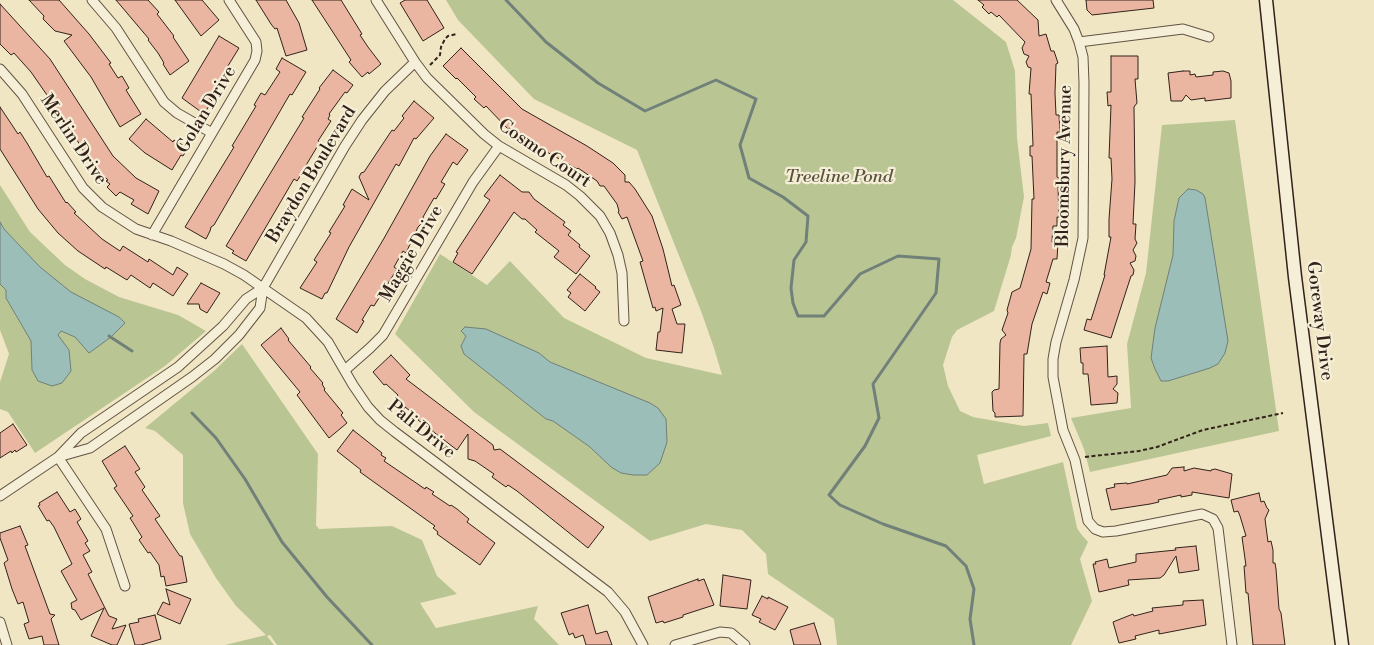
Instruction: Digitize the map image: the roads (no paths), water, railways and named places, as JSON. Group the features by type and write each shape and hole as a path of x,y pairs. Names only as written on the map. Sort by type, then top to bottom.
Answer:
{"street":[{"path":"92,0 120,34 164,102 177,113 212,133"},
{"name":"Golan Drive","path":"152,235 255,60 256,42 230,0"},
{"name":"Cosmo Court","path":"376,0 427,78 484,134 499,146 566,185 600,216 610,233 618,255 622,273 624,321"},
{"name":"Bloomsbury Avenue","path":"1056,0 1074,29 1079,42 1084,83 1084,225 1074,280 1056,342 1053,377 1059,415 1075,460 1088,521 1095,529 1103,532 1116,531 1202,514 1213,519 1218,528 1231,645"},
{"name":"Goreway Drive","path":"1266,0 1295,277 1342,645"},
{"path":"1079,42 1183,29 1209,37"},
{"name":"Braydon Boulevard","path":"58,457 90,448 192,377 215,359 238,335 260,308 263,288 354,131 385,91 415,62"},
{"name":"Merlin Drive","path":"0,69 22,94 74,175 92,198 121,221 152,235"},
{"name":"Maggie Drive","path":"345,370 382,335 473,182 499,146"},
{"name":"Pali Drive","path":"152,235 210,257 244,275 296,310 328,342 368,407 395,432 608,592 625,612 643,645"},
{"name":"Braydon Boulevard","path":"0,496 58,457 81,433 164,377 191,356 223,326 246,299 263,288"},
{"path":"58,457 106,529 125,586"},
{"path":"0,622 7,645"},
{"path":"675,645 720,632 731,633 745,645"}],"water":[{"path":"1188,189 1196,190 1203,194 1205,198 1228,341 1225,353 1218,364 1168,381 1161,381 1151,358 1155,328 1173,255 1174,221 1179,198"},
{"path":"0,222 4,229 40,267 71,292 119,317 125,323 111,337 89,353 75,337 61,331 58,335 69,350 71,371 62,383 52,386 38,381 32,370 31,341 6,298 6,290 0,284"},
{"path":"465,327 486,329 539,353 550,362 658,408 666,419 667,442 660,463 647,475 621,473 611,467 590,447 553,421 546,419 464,354 461,346 466,336 461,331"}],"waterway":[{"path":"506,0 546,42 598,83 645,111 716,80 756,99 740,145 749,178 783,197 808,216 806,242 794,260 791,288 793,303 798,316 824,316 860,274 898,256 939,259 936,293 873,384 879,418 865,446 829,495 840,505 883,524 946,546 966,566 974,589 970,619 974,645"},
{"path":"109,336 132,351"},
{"path":"192,413 216,438 245,479 282,542 327,597 372,645"}],"park label":[{"name":"Treeline Pond","path":"839,178"}]}
